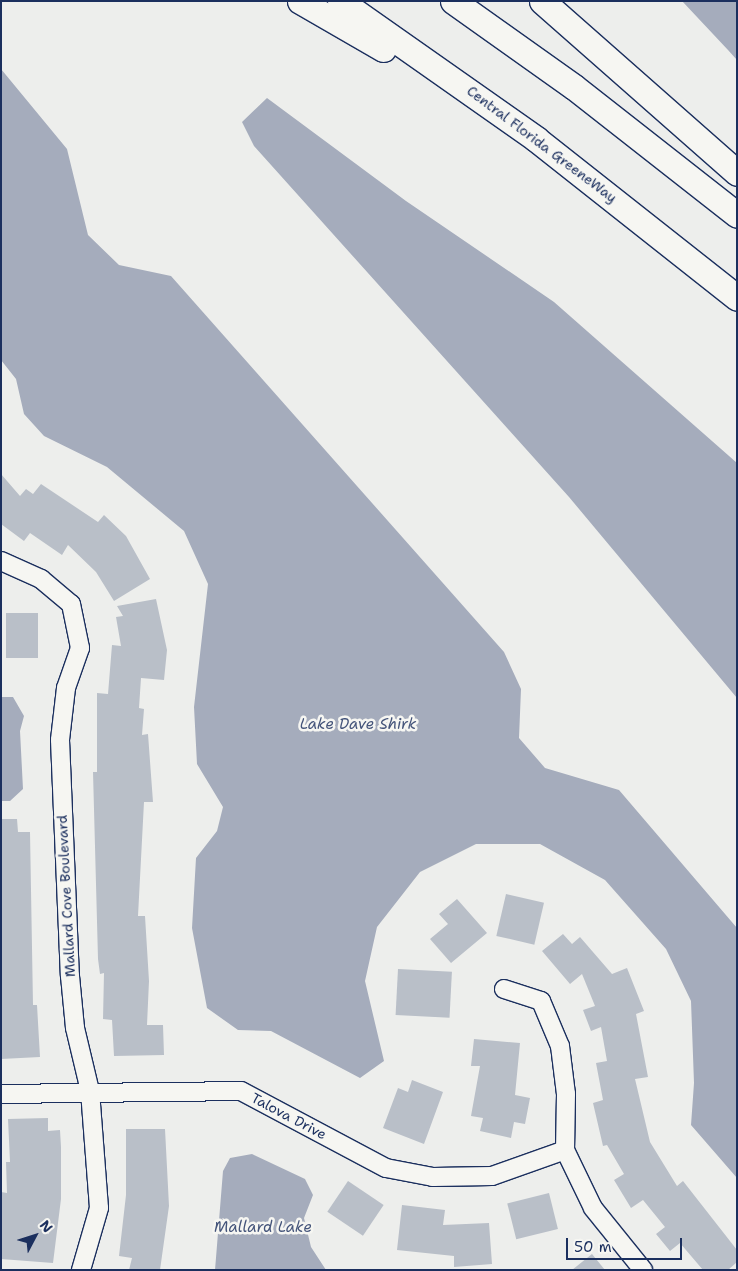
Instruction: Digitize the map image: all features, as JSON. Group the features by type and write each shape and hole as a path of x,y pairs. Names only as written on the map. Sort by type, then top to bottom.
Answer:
{"highway":[{"path":"300,1 390,52 521,137 669,242"},
{"name":"Central Florida GreeneWay","path":"340,1 536,139 669,242 737,298"},
{"path":"453,1 620,122 737,215"},
{"path":"542,1 737,173"}],"street":[{"name":"Mallard Cove Boulevard","path":"1,561 40,579 70,604 80,648 66,688 60,740 70,976 75,1028 90,1091 99,1208 81,1270"},
{"path":"504,989 541,1001 560,1046 566,1094 564,1150 593,1208 643,1270"},
{"name":"Talova Drive","path":"1,1094 90,1091 242,1091 386,1168 433,1178 492,1176 564,1150"}],"water":[{"path":"682,1 737,1 737,60 728,50"},
{"name":"Lake Dave Shirk","path":"1,69 67,149 88,235 119,265 171,276 504,652 521,689 519,738 545,768 619,790 737,928 737,1178 691,1125 694,1083 691,1001 666,949 605,880 540,844 476,844 420,872 377,927 365,981 384,1061 360,1078 271,1031 238,1030 207,1008 192,928 196,858 217,831 223,807 197,764 194,707 208,584 184,531 107,467 44,436 24,414 16,379 1,360"},
{"path":"267,98 406,201 554,302 737,463 737,698 569,497 254,146 242,122"},
{"path":"1,697 13,697 24,716 20,731 23,789 10,801 1,801"},
{"name":"Mallard Lake","path":"252,1154 305,1179 313,1195 304,1218 311,1247 326,1270 215,1270 223,1171 230,1158"}],"building":[{"path":"1,474 20,496 26,489 33,494 41,484 98,522 104,515 126,536 150,579 114,601 96,572 68,545 62,555 30,533 24,541 1,524"},
{"path":"156,599 167,650 164,680 141,678 139,708 144,709 142,735 148,734 153,802 144,802 138,916 145,916 149,981 147,1025 163,1025 164,1055 114,1056 112,1020 103,1019 104,973 100,974 98,959 93,772 97,772 97,693 108,694 112,645 121,646 116,617 123,616 117,606"},
{"path":"6,613 38,613 38,658 6,658"},
{"path":"1,819 17,819 18,832 30,832 33,1005 37,1005 40,1057 1,1059"},
{"path":"506,894 544,903 534,945 496,936"},
{"path":"457,899 487,933 451,963 430,939 448,924 439,914"},
{"path":"563,934 572,944 580,937 612,974 627,968 644,1011 636,1014 648,1077 635,1079 650,1142 677,1186 683,1181 737,1250 737,1262 728,1270 703,1270 680,1243 670,1251 656,1234 665,1227 643,1200 631,1208 614,1180 624,1174 607,1145 603,1146 593,1103 603,1100 596,1063 607,1061 601,1027 591,1031 583,1010 595,1006 582,974 570,984 542,951"},
{"path":"398,969 452,972 450,1018 396,1015"},
{"path":"474,1039 520,1043 515,1095 530,1098 525,1124 514,1122 511,1138 480,1131 483,1118 471,1116 480,1066 471,1066"},
{"path":"412,1080 443,1092 424,1144 383,1128 398,1088 408,1092"},
{"path":"48,1118 48,1131 60,1130 61,1147 61,1199 53,1263 1,1259 1,1192 7,1193 6,1162 10,1162 8,1119"},
{"path":"126,1129 165,1129 169,1206 160,1270 129,1270 132,1258 119,1256 126,1195"},
{"path":"348,1181 384,1205 363,1236 327,1212"},
{"path":"549,1193 558,1229 516,1239 507,1203"},
{"path":"402,1205 445,1210 443,1225 489,1223 492,1264 454,1267 454,1256 397,1250"},
{"path":"592,1254 605,1270 572,1270"}]}
